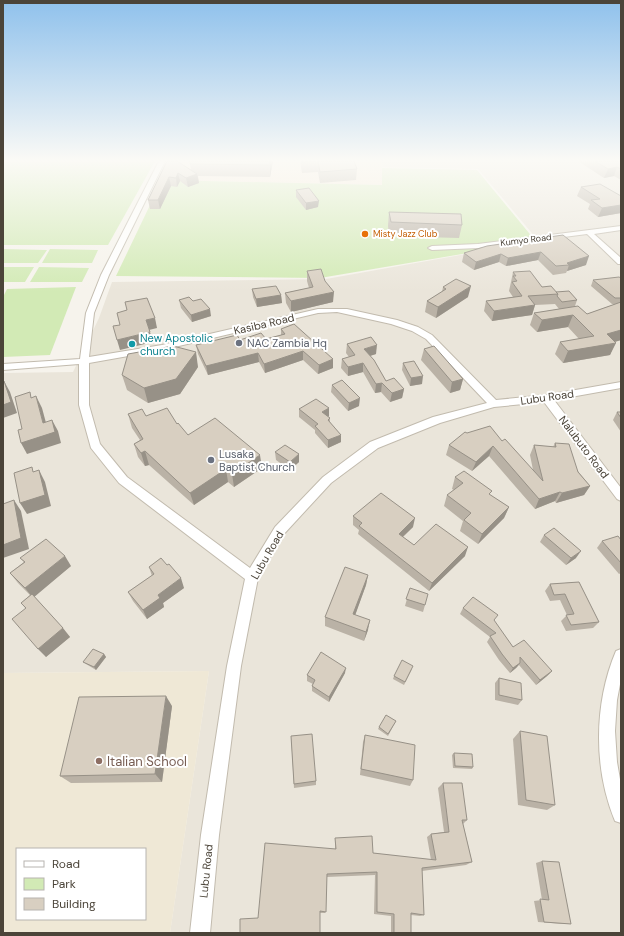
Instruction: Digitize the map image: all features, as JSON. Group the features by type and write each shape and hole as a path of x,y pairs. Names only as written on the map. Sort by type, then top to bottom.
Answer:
{"street":[{"path":"140,205 105,276 90,313 84,362 84,405 95,445 123,480 252,577"},
{"name":"Kumyo Road","path":"432,248 478,246 621,228"},
{"path":"588,232 621,262"},
{"name":"Kasiba Road","path":"3,367 54,366 134,354 318,311 337,310 365,314 394,322 415,329 429,337 494,404"},
{"name":"Lubu Road","path":"200,933 210,835 234,666 252,577 279,531 327,480 374,445 437,420 494,404 547,398 621,385"},
{"name":"Nalubuto Road","path":"547,398 621,496"},
{"path":"621,656 613,678 607,721 611,778 621,815"}],"shaded area":[{"path":"508,205 621,205 621,933 170,933 209,671 3,673 3,373 73,372 99,318 112,282 326,279 466,254 541,244"},
{"name":"Italian School","path":"209,671 170,933 3,933 3,673"}],"green space":[{"path":"3,205 131,205 108,245 3,245"},
{"path":"150,205 506,205 538,244 468,253 320,278 116,276"},
{"path":"3,249 47,250 38,263 3,263"},
{"path":"50,249 98,250 92,263 42,263"},
{"path":"3,267 34,267 25,282 3,282"},
{"path":"39,267 89,268 82,282 30,282"},
{"path":"76,287 50,355 3,357 3,297 7,289"}],"building":[{"path":"597,205 621,205 621,205 602,208"},
{"path":"389,212 461,214 462,225 391,222"},
{"path":"563,235 589,256 567,263 569,265 556,266 541,252 508,258 501,254 476,262 464,253 487,246"},
{"path":"321,269 325,281 334,292 291,301 285,293 313,287 307,271"},
{"path":"530,271 542,287 551,286 558,294 528,296 535,305 494,311 486,301 522,296 512,282 517,281 513,276 516,276 513,272"},
{"path":"621,278 621,298 615,298 593,280"},
{"path":"456,279 471,286 438,307 427,301 446,289 443,287"},
{"path":"276,286 281,295 256,299 252,289"},
{"path":"569,291 577,300 562,302 557,296 558,294 556,292"},
{"path":"189,297 193,301 201,299 210,309 191,315 179,300"},
{"path":"147,298 155,318 146,320 150,332 117,340 113,326 120,325 117,313 127,310 125,302"},
{"path":"621,302 621,330 607,334 616,343 568,351 560,342 594,336 573,315 542,320 534,313 578,306 587,314"},
{"path":"294,324 333,359 319,365 303,351 264,364 258,353 206,366 196,345 237,335 240,340 261,333 266,339 285,334 281,329"},
{"path":"371,337 377,345 364,349 374,360 386,381 394,378 404,389 392,393 382,383 376,384 363,363 348,367 342,359 355,355 347,344"},
{"path":"173,346 196,352 176,379 144,388 122,375 128,354"},
{"path":"434,346 463,379 452,382 424,349"},
{"path":"414,361 423,376 411,378 403,363"},
{"path":"342,380 360,398 349,403 332,385"},
{"path":"3,381 11,402 3,405"},
{"path":"30,392 31,398 36,396 43,423 52,420 55,432 21,443 18,430 22,429 15,397"},
{"path":"316,399 329,408 322,412 330,418 328,420 341,435 328,440 315,426 318,424 299,409"},
{"path":"167,408 177,424 178,423 188,435 215,418 260,455 232,474 226,469 190,493 145,451 141,453 134,444 143,439 128,414 142,409 146,416"},
{"path":"617,412 621,412 621,418"},
{"path":"490,426 502,441 505,439 543,481 534,445 556,447 555,443 569,444 578,472 590,486 562,493 560,492 539,499 493,446 476,462 449,445 465,432 467,433"},
{"path":"285,445 299,454 290,462 275,452"},
{"path":"32,467 33,472 39,470 45,495 20,503 14,473"},
{"path":"464,471 492,491 489,494 509,507 482,534 464,520 471,513 447,495 463,483 455,477"},
{"path":"381,493 415,518 399,534 414,545 436,524 468,547 432,583 359,526 362,523 353,516"},
{"path":"14,500 21,538 3,545 3,504"},
{"path":"554,528 581,551 571,558 544,535"},
{"path":"618,536 621,540 621,563 602,541"},
{"path":"46,539 65,556 25,588 10,573 25,562 20,558"},
{"path":"161,558 167,565 169,564 181,578 158,595 160,598 143,610 128,592 154,574 149,567"},
{"path":"345,567 368,575 353,614 370,620 366,632 325,617"},
{"path":"579,582 599,622 571,625 566,615 574,614 565,594 554,595 550,584"},
{"path":"410,588 428,594 425,605 406,599"},
{"path":"32,594 63,628 38,649 12,619 26,608 21,603"},
{"path":"473,597 498,615 494,620 513,647 524,640 552,671 540,680 520,657 520,663 513,668 490,636 496,633 463,608"},
{"path":"93,649 104,654 94,667 83,662"},
{"path":"321,652 346,668 329,697 312,686 315,680 307,675"},
{"path":"402,660 413,666 405,682 394,676"},
{"path":"499,678 521,683 522,700 499,695"},
{"path":"166,696 155,774 60,776 79,697"},
{"path":"386,715 396,721 388,734 379,727"},
{"path":"520,731 547,736 555,805 526,800"},
{"path":"312,734 316,781 294,784 291,736"},
{"path":"365,735 415,745 413,780 361,769"},
{"path":"454,753 472,754 473,767 455,766"},
{"path":"443,783 462,783 467,820 462,820 472,862 422,868 424,915 411,913 411,933 394,933 394,914 377,912 377,872 327,874 326,912 320,911 320,933 240,933 240,919 258,918 265,843 336,849 335,838 372,836 373,853 436,860 431,834 449,832"},
{"path":"542,861 559,862 571,924 544,922 540,899 549,900"}],"place":[{"name":"Misty Jazz Club","path":"365,234"},
{"name":"NAC Zambia Hq","path":"239,343"},
{"name":"New Apostolic church","path":"132,344"},
{"name":"Lusaka Baptist Church","path":"211,460"},
{"name":"Italian School","path":"99,761"}]}
